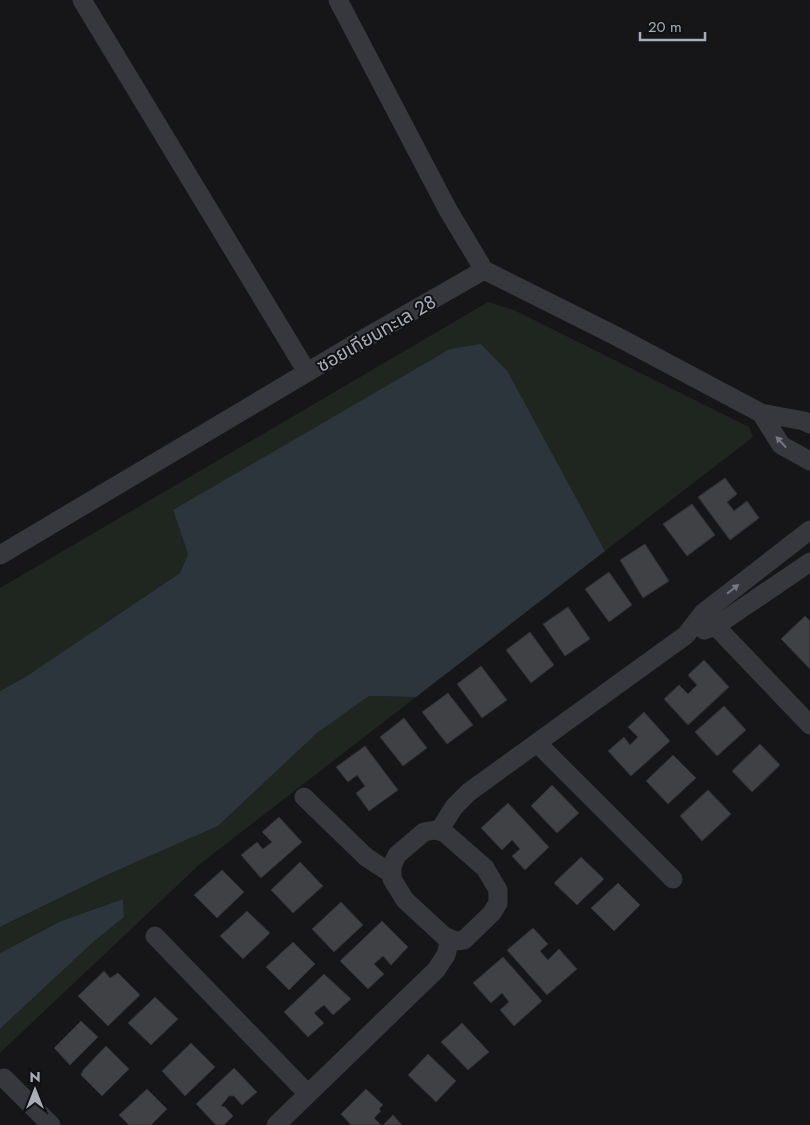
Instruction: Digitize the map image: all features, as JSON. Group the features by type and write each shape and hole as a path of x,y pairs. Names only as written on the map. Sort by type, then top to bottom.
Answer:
{"street":[{"path":"82,0 307,372"},
{"path":"338,0 448,210 484,270 616,336 761,413 804,421 810,424"},
{"name":"ซอยเทียนทะเล 28","path":"0,555 307,372 484,270"},
{"path":"761,413 781,445 810,461"},
{"path":"439,831 454,807 469,792 686,635 703,613 810,530"},
{"path":"686,635 716,626 810,562"},
{"path":"703,613 810,725"},
{"path":"537,744 673,879"},
{"path":"304,797 366,856 392,874"},
{"path":"439,831 445,833 485,868 498,890 498,903 488,918 464,940 455,941 444,936 405,900 392,879 392,874 392,866 397,855 412,841 424,832 439,831"},
{"path":"155,936 308,1094"},
{"path":"276,1125 436,970 446,955 450,939"},
{"path":"4,1078 51,1125"}],"shaded area":[{"path":"488,302 514,310 749,427 753,437 605,551 508,372 173,510 188,554 180,573 27,676 0,691 0,588"},
{"path":"481,344 508,372 605,551 416,697 369,696 317,733 218,826 109,874 0,927 0,691 27,676 180,573 188,554 173,510 450,349"},
{"path":"369,696 416,697 200,864 0,1053 0,1029 91,944 124,917 123,899 61,921 0,953 0,927 109,874 218,826 317,733"},
{"path":"123,899 124,917 91,944 0,1029 0,953 61,921"}],"building":[{"path":"725,478 737,494 727,502 734,511 747,501 759,518 730,540 698,497"},
{"path":"725,478 737,494 727,502 734,511 747,501 759,518 730,540 698,497"},
{"path":"692,504 715,535 687,556 663,524"},
{"path":"692,504 715,535 687,556 663,524"},
{"path":"645,544 669,581 643,598 620,560"},
{"path":"609,572 632,605 609,622 585,589"},
{"path":"568,607 590,639 565,656 543,624"},
{"path":"805,616 810,621 810,669 781,639"},
{"path":"805,616 810,621 810,669 781,639"},
{"path":"530,632 554,665 531,683 506,650"},
{"path":"704,660 729,687 688,725 664,699 679,685 688,694 697,685 688,675"},
{"path":"704,660 729,687 688,725 664,699 679,685 688,694 697,685 688,675"},
{"path":"481,666 507,700 482,718 457,684"},
{"path":"448,693 473,725 447,744 422,712"},
{"path":"724,706 746,730 717,756 695,732"},
{"path":"724,706 746,730 717,756 695,732"},
{"path":"644,712 670,741 631,776 608,751 624,737 630,745 638,737 628,727"},
{"path":"404,718 427,748 403,766 380,737"},
{"path":"760,744 780,765 752,792 732,771"},
{"path":"760,744 780,765 752,792 732,771"},
{"path":"365,746 398,790 369,811 356,793 365,786 357,775 348,782 336,767"},
{"path":"673,755 696,778 668,804 646,781"},
{"path":"552,785 579,813 557,833 531,806"},
{"path":"708,790 731,814 702,841 680,816"},
{"path":"708,790 731,814 702,841 680,816"},
{"path":"508,803 549,847 525,870 512,856 520,849 512,840 502,850 481,828"},
{"path":"279,817 302,842 261,878 241,855 257,842 263,849 272,842 262,832"},
{"path":"581,857 604,879 577,905 554,883"},
{"path":"300,862 323,886 293,913 271,890"},
{"path":"222,870 244,892 217,918 194,895"},
{"path":"618,883 640,905 614,931 591,908"},
{"path":"341,902 363,925 334,952 312,929"},
{"path":"247,911 270,933 243,959 220,936"},
{"path":"382,921 408,947 391,965 383,956 374,964 384,974 368,989 340,961"},
{"path":"533,928 548,944 540,951 548,960 559,949 577,969 547,995 507,950"},
{"path":"293,942 315,964 289,990 266,967"},
{"path":"503,957 542,1001 514,1026 500,1010 509,1002 502,993 491,1003 473,983"},
{"path":"104,971 110,978 118,973 140,995 108,1026 78,996"},
{"path":"324,974 351,999 333,1015 324,1005 314,1013 324,1023 308,1037 284,1012"},
{"path":"155,997 178,1019 151,1045 128,1023"},
{"path":"81,1021 98,1037 70,1065 54,1048"},
{"path":"462,1023 489,1052 468,1070 441,1042"},
{"path":"191,1043 215,1067 185,1096 162,1071"},
{"path":"106,1046 129,1069 102,1096 81,1075 83,1070"},
{"path":"428,1054 456,1081 436,1102 408,1075"},
{"path":"234,1068 257,1092 242,1105 234,1096 229,1096 221,1106 225,1107 233,1116 224,1125 216,1125 196,1104"},
{"path":"147,1089 167,1109 151,1125 129,1125 119,1115"},
{"path":"366,1089 383,1105 379,1109 381,1111 374,1118 381,1125 351,1125 341,1114"},
{"path":"393,1115 402,1125 383,1125"}]}
